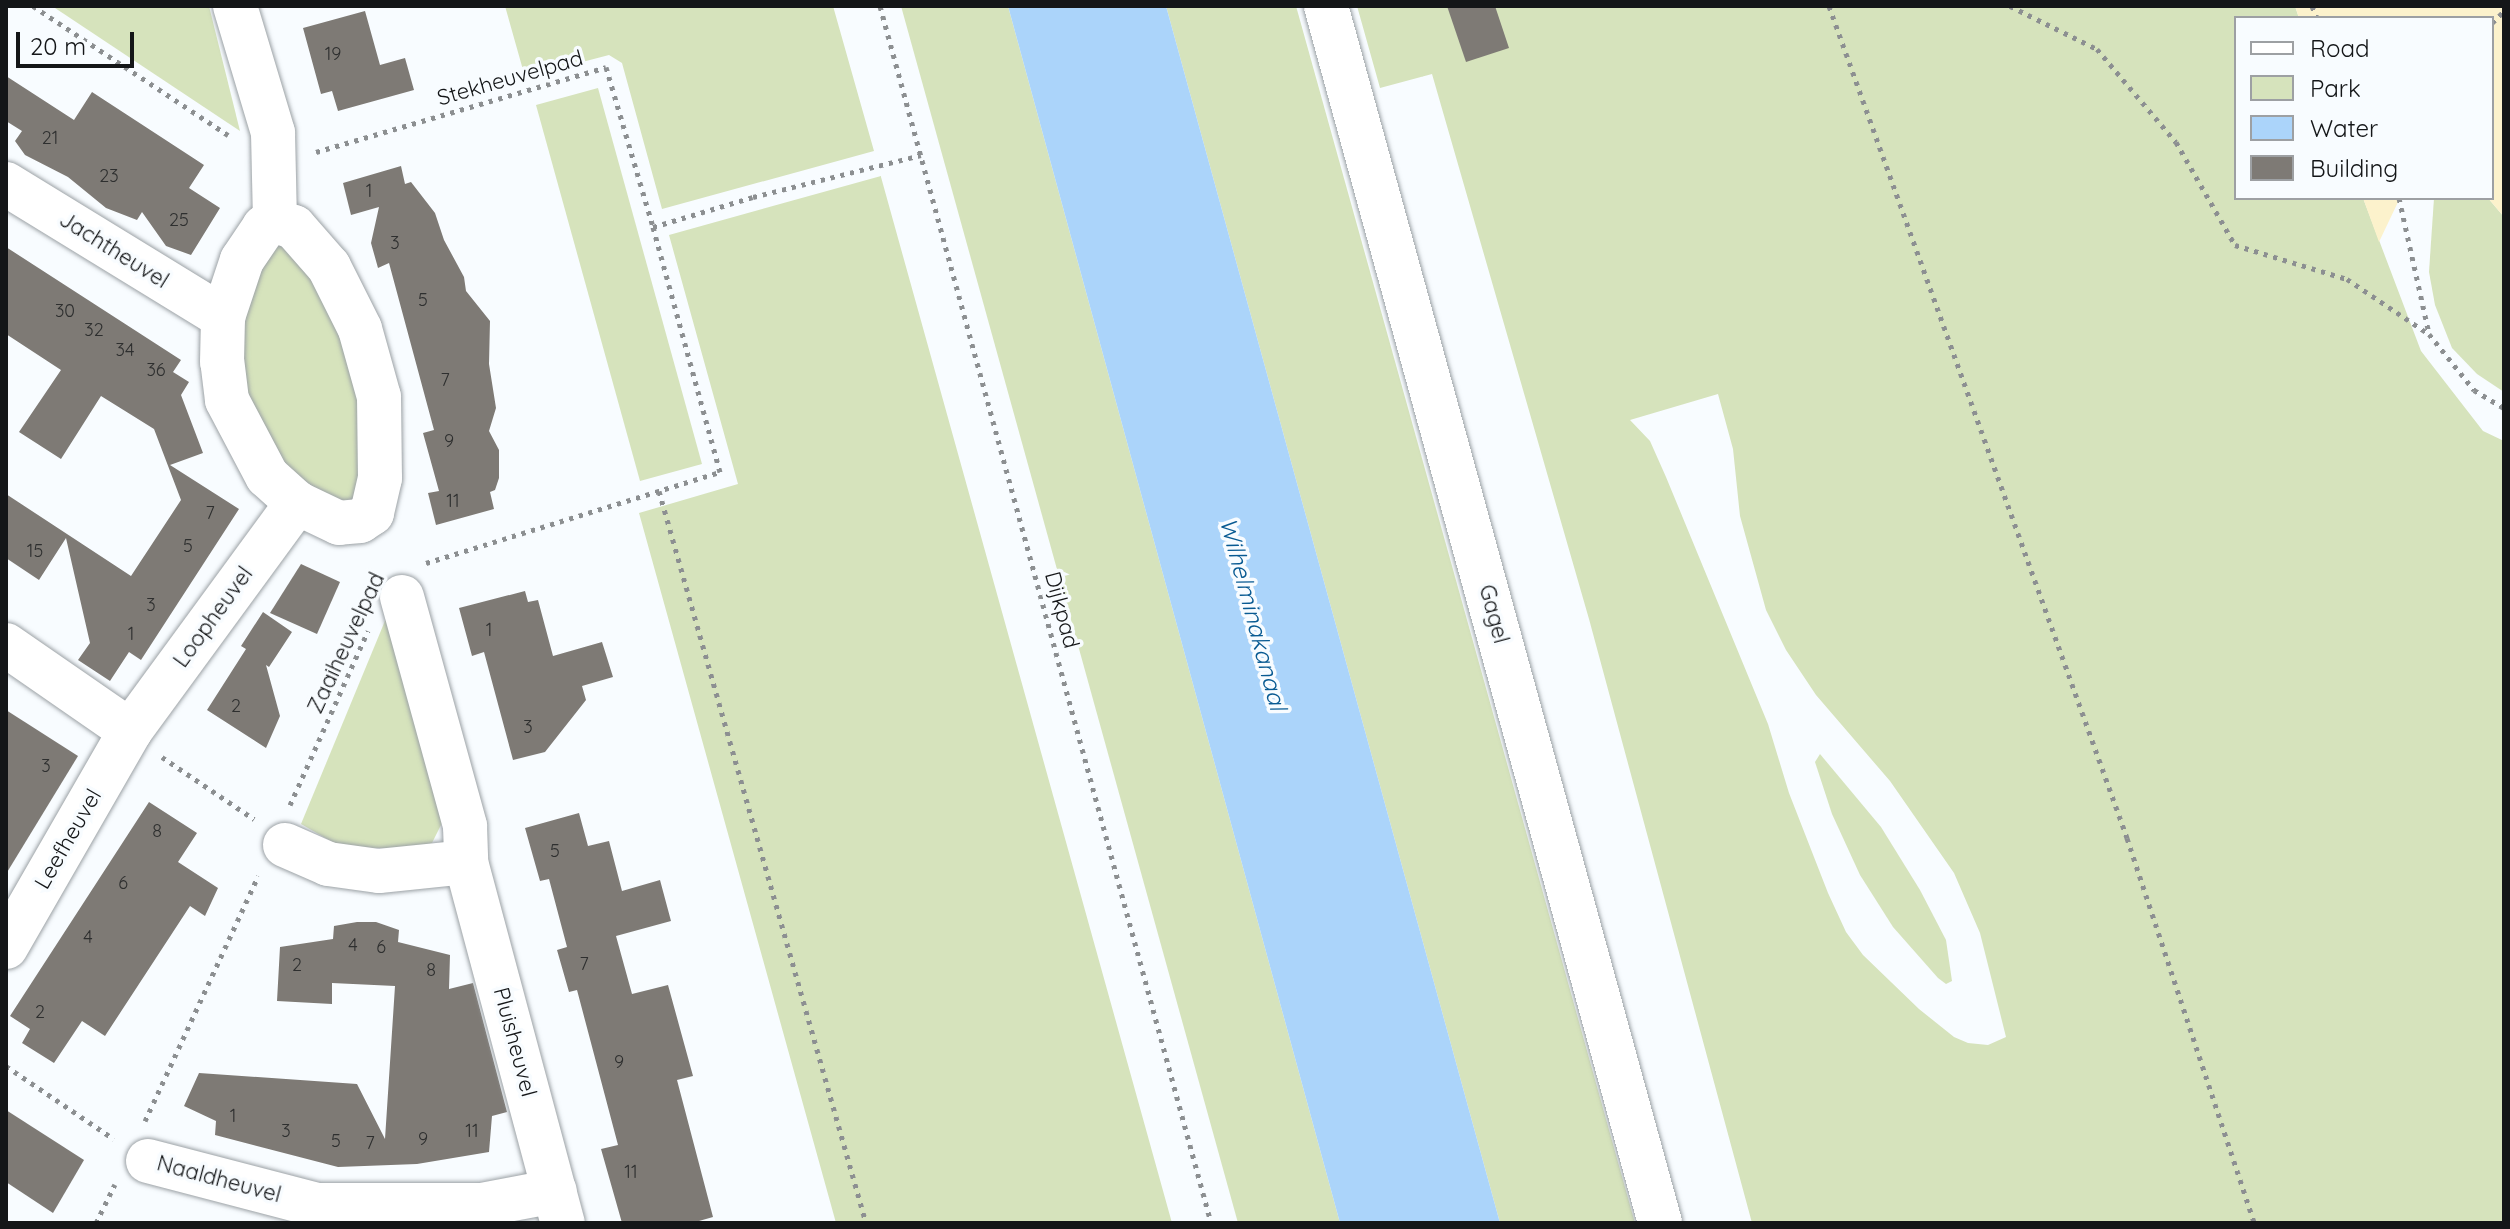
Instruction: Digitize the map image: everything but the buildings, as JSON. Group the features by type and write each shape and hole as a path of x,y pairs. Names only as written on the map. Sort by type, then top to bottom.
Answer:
{"street":[{"path":"235,6 273,133 275,221"},
{"name":"Gagel","path":"1326,6 1660,1223"},
{"name":"Jachtheuvel","path":"6,184 223,317"},
{"path":"275,221 294,227 329,267 360,329 379,397 380,478 370,537 297,503 267,476 227,400 222,362 223,317 242,260 264,227 275,221"},
{"name":"Loopheuvel","path":"130,731 297,503"},
{"name":"Pluisheuvel","path":"412,580 465,826 466,862 559,1207"},
{"path":"6,645 130,731"},
{"name":"Leefheuvel","path":"6,947 130,731"},
{"path":"280,841 328,864 379,871 466,862"},
{"name":"Naaldheuvel","path":"140,1156 317,1205 559,1207"}],"path":[{"path":"33,6 273,164"},
{"name":"Dijkpad","path":"880,6 1211,1223"},
{"path":"1829,6 2127,838 2254,1223"},
{"path":"2010,6 2097,49 2176,142 2235,245 2347,279 2429,334 2474,390 2504,408"},
{"name":"Stekheuvelpad","path":"273,164 606,67 653,227"},
{"path":"412,580 720,472 653,227 753,197 921,155"},
{"path":"2399,200 2429,334"},
{"path":"659,491 866,1223"},
{"name":"Zaaiheuvelpad","path":"96,1223 140,1156 280,841 369,629"},
{"path":"130,731 280,841"},
{"name":"Naaldheuvel","path":"6,1066 140,1156"}],"green space":[{"path":"52,6 209,6 240,131"},
{"path":"505,6 833,6 874,151 662,209 622,63 609,55 525,77"},
{"path":"901,6 1008,6 1340,1223 1238,1223"},
{"path":"1166,6 1296,6 1635,1223 1500,1223"},
{"path":"1357,6 2295,6 2298,16 2234,16 2234,200 2364,200 2421,351 2483,431 2504,441 2504,1223 1752,1223 1589,619 1432,74 1380,88","holes":["1718,394 1733,449 1740,516 1766,610 1786,650 1816,695 1890,781 1954,873 1980,933 2006,1037 1988,1045 1968,1043 1954,1037 1919,1009 1863,955 1846,932 1789,793 1768,724 1666,477 1650,441 1630,420"]},
{"path":"598,88 702,464 640,481 536,105"},
{"path":"881,176 1172,1223 836,1223 639,513 738,484 669,235"},
{"path":"2434,200 2490,200 2504,217 2504,392 2477,374 2452,348 2435,305 2429,272"},
{"path":"296,241 317,275 366,399 359,502 343,504 312,489 282,462 247,393 241,360 248,294 272,242"},
{"path":"387,616 443,821 432,843 417,849 341,847 301,824"},
{"path":"1820,754 1881,827 1920,890 1946,940 1952,981 1946,984 1938,978 1893,927 1860,875 1832,814 1815,762"}],"sand":[{"path":"2295,6 2504,6 2504,217 2490,200 2494,200 2494,16 2298,16"},
{"path":"2364,200 2399,200 2379,242"}],"water":[{"name":"Wilhelminakanaal","path":"1008,6 1166,6 1500,1223 1340,1223"}]}
